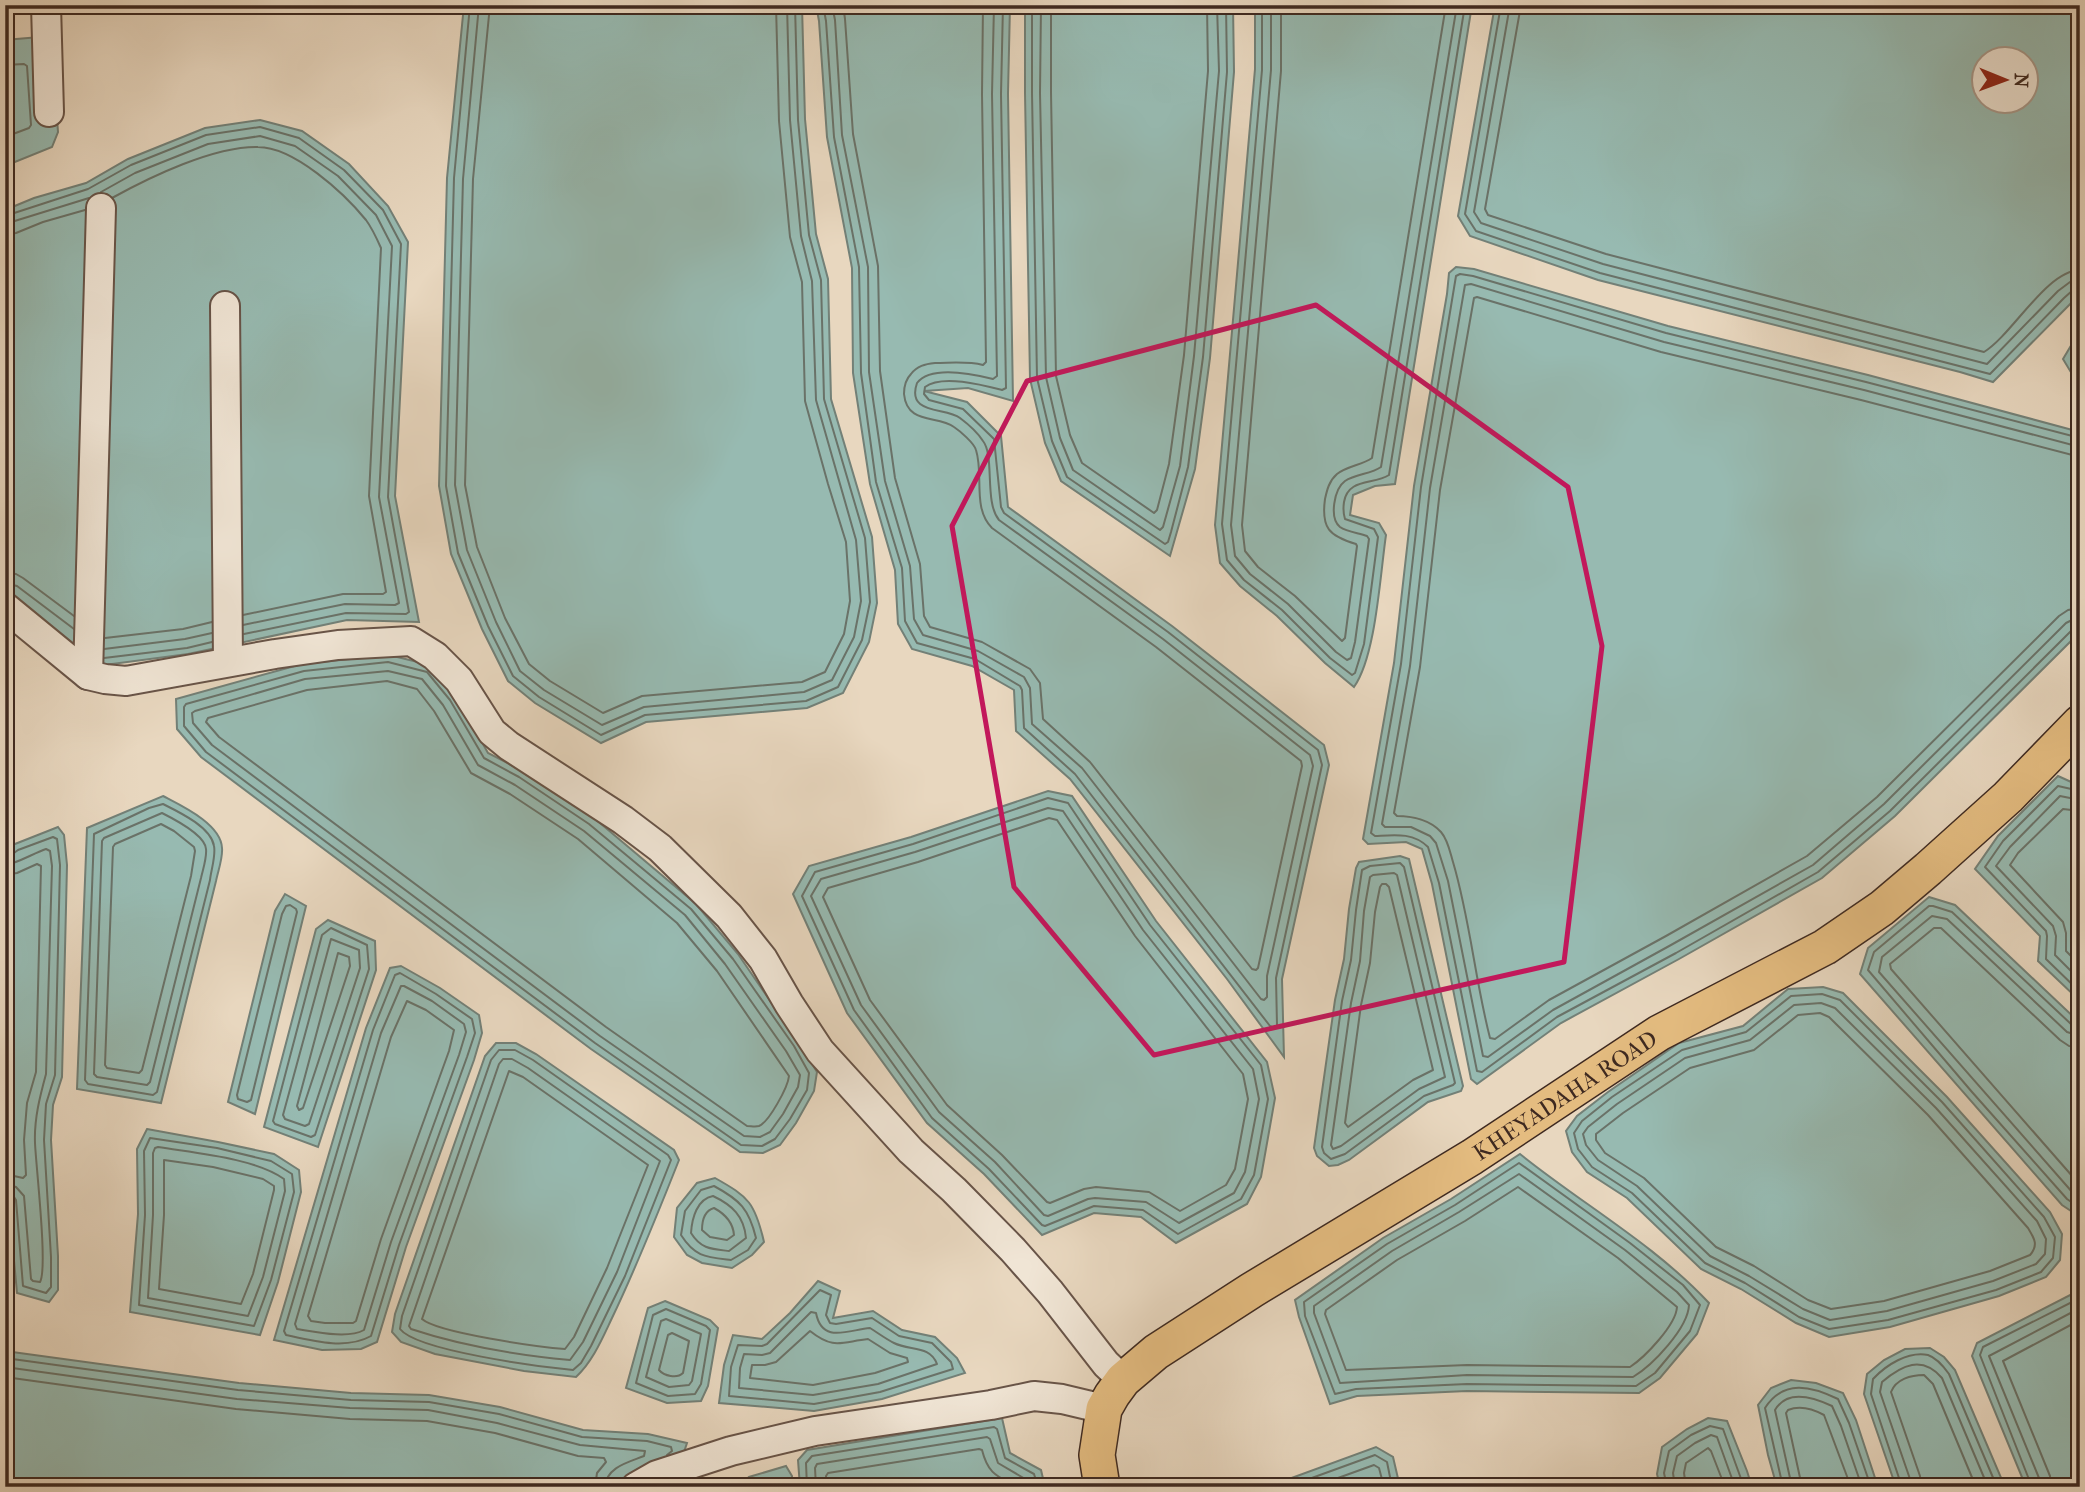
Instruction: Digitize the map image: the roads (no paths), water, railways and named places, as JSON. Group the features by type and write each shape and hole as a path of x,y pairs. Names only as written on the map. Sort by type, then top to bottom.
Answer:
{"main road":[{"name":"KHEYADAHA ROAD","path":"1102,1487 1097,1454 1082,1403 1112,1395 1107,1363 1156,1352 1251,1290 1472,1157 1659,1033 1825,947 1882,908 2008,797 2080,723"}],"street":[{"path":"46,5 50,112"},
{"path":"88,675 101,208"},
{"path":"225,306 228,662"},
{"path":"5,607 88,675 105,680 126,681 338,645 411,642 435,656 459,680 492,732 660,848 729,916 763,959 820,1051 911,1151 1013,1251 1107,1363"},
{"path":"636,1487 657,1475 732,1451 815,1431 991,1405 1034,1396 1082,1403"}],"water":[{"path":"464,5 802,5 805,119 816,234 828,279 831,399 872,537 877,603 869,642 843,693 807,708 646,722 601,743 535,703 508,681 482,629 451,554 439,486 447,178"},
{"path":"816,5 1010,5 1008,94 1013,401 968,388 924,391 967,402 1001,436 1008,507 1172,626 1324,745 1329,765 1282,979 1284,1057 1227,979 1070,779 1016,731 1014,690 972,666 912,649 898,624 895,570 870,484 853,373 852,268 827,137"},
{"path":"1025,5 1233,5 1234,72 1210,358 1195,469 1170,556 1061,481 1045,443 1030,379"},
{"path":"1255,5 1472,5 1395,484 1375,486 1353,495 1350,515 1379,523 1386,535 1372,636 1354,687 1240,586 1220,563 1215,525 1255,69"},
{"path":"1495,5 2080,5 2080,294 1993,382 1598,280 1470,236 1458,216"},
{"path":"51,36 58,132 52,147 5,166 5,40"},
{"path":"260,120 302,131 349,164 388,206 408,242 395,496 419,622 347,620 188,654 97,666 5,597 5,210 34,198 86,183 128,159 205,128"},
{"path":"1456,267 1474,269 1668,326 1868,375 2080,432 2080,632 1895,816 1822,878 1561,1023 1477,1084 1471,1079 1432,884 1422,849 1406,842 1368,844 1363,839 1394,663 1414,486 1449,273"},
{"path":"2080,337 2080,376 2072,374 2063,359"},
{"path":"389,655 430,665 456,696 488,753 523,771 594,818 696,904 738,954 817,1072 814,1091 780,1145 763,1153 740,1152 591,1049 201,757 177,729 176,699 302,664"},
{"path":"2058,776 2080,786 2080,1001 2038,961 2040,936 1975,869 1998,836"},
{"path":"1048,791 1072,796 1156,921 1267,1062 1275,1098 1261,1177 1247,1204 1176,1243 1141,1217 1094,1213 1042,1235 984,1174 927,1123 847,1013 793,894 809,866 911,837"},
{"path":"163,796 208,824 220,839 222,852 161,1103 77,1089 87,828"},
{"path":"58,827 64,835 67,865 62,1077 53,1105 51,1140 58,1290 49,1302 17,1293 5,1162 5,851 15,844"},
{"path":"1400,856 1409,859 1463,1086 1461,1091 1428,1102 1349,1160 1329,1166 1317,1156 1314,1148 1356,868 1359,862"},
{"path":"285,894 306,906 255,1114 228,1102 275,911"},
{"path":"1929,897 1955,905 2080,1023 2080,1217 2062,1205 1860,974 1868,948"},
{"path":"328,920 375,941 376,970 318,1147 264,1127 316,929"},
{"path":"401,966 440,988 479,1015 482,1033 474,1060 406,1247 377,1342 361,1349 322,1350 274,1340 366,1028 390,968"},
{"path":"1823,987 1843,993 1947,1097 2050,1212 2062,1234 2060,1260 2046,1277 1999,1296 1890,1327 1829,1337 1796,1323 1741,1289 1701,1269 1627,1198 1587,1172 1572,1152 1566,1131 1577,1116 1679,1043 1743,1026 1788,989"},
{"path":"496,1043 516,1043 536,1054 674,1150 679,1160 605,1334 576,1377 524,1371 435,1354 401,1342 392,1332 395,1314 485,1056"},
{"path":"147,1129 274,1154 299,1170 301,1192 278,1282 260,1335 130,1312 138,1214 137,1149"},
{"path":"1520,1154 1641,1243 1709,1303 1697,1334 1660,1378 1639,1393 1467,1391 1357,1396 1330,1404 1295,1300 1383,1238 1451,1199"},
{"path":"715,1178 749,1202 764,1242 752,1255 732,1268 702,1263 687,1255 674,1237 677,1208 697,1183"},
{"path":"818,1281 840,1291 833,1318 873,1311 902,1330 935,1337 957,1358 965,1373 882,1399 814,1411 719,1403 724,1365 733,1335 762,1339"},
{"path":"2080,1290 2080,1487 2026,1487 1972,1356 1977,1343"},
{"path":"665,1301 710,1320 718,1328 708,1386 701,1401 667,1403 626,1388 648,1308"},
{"path":"1930,1348 1944,1357 1955,1370 2005,1487 1896,1487 1864,1394 1867,1374 1884,1360 1905,1349"},
{"path":"5,1351 239,1383 351,1393 429,1395 500,1407 583,1430 648,1434 687,1443 684,1452 616,1487 5,1487"},
{"path":"1791,1380 1816,1383 1843,1393 1856,1420 1878,1487 1777,1487 1758,1405 1771,1388"},
{"path":"1002,1418 1010,1453 1041,1470 1045,1487 800,1487 798,1460 807,1450"},
{"path":"1708,1418 1727,1421 1752,1487 1660,1487 1657,1474 1662,1447"},
{"path":"1376,1447 1393,1457 1400,1487 1267,1487"},
{"path":"786,1466 792,1476 792,1487 738,1487 749,1477"}]}
